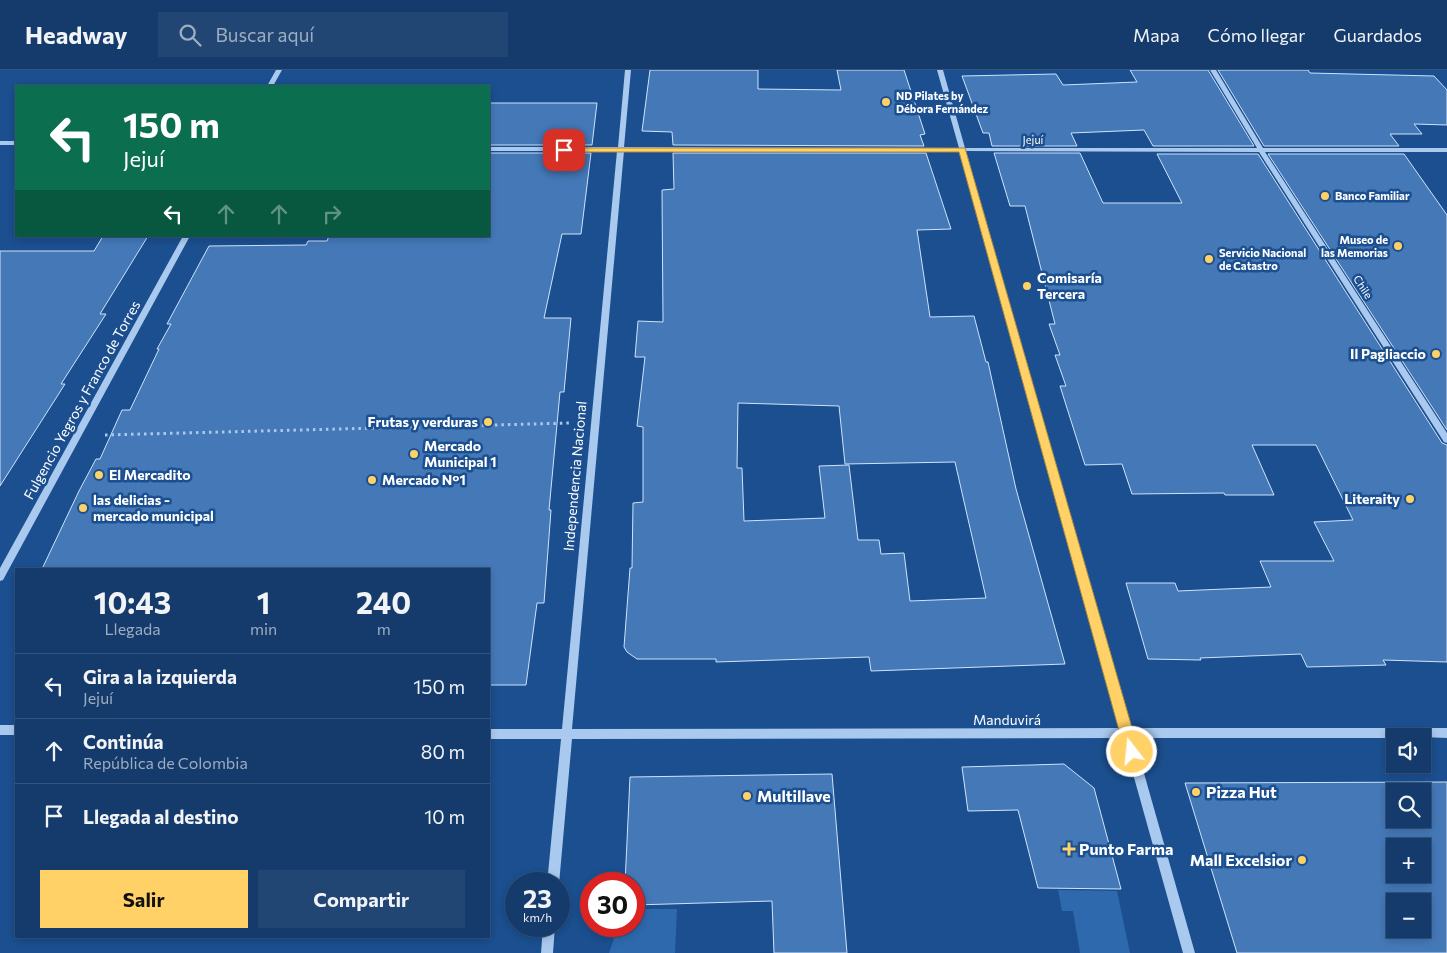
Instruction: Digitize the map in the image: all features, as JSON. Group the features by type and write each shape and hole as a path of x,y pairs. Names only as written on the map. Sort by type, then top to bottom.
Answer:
{"street":[{"path":"271,85 279,70"},
{"name":"Independencia Nacional","path":"554,872 628,70"},
{"path":"940,70 1189,953"},
{"name":"Chile","path":"1213,70 1261,150 1447,440"},
{"path":"0,143 15,143"},
{"path":"490,149 620,150"},
{"name":"Jejuí","path":"620,150 1447,150"},
{"name":"Fulgencio Yegros y Franco de Torres","path":"0,577 186,237"},
{"path":"0,730 15,730"},
{"name":"Manduvirá","path":"490,734 1447,733"},
{"path":"547,953 548,937"}],"path":[{"path":"77,436 595,423"}],"shaded area":[{"path":"1058,890 1117,891 1130,953 1080,953 1073,911 1062,911"},
{"path":"645,909 677,909 675,953 609,953 614,937 645,937"}],"building":[{"path":"650,70 758,70 758,89 841,90 837,70 904,70 925,134 920,135 924,146 673,145 672,132 642,131"},
{"path":"1130,70 1208,70 1254,146 1153,146 1144,130 1071,133 1077,146 992,146 989,133 983,133 962,76 1056,74 1063,85 1137,82"},
{"path":"1218,70 1308,70 1310,73 1434,76 1447,90 1447,125 1414,124 1422,134 1390,134 1399,146 1264,146"},
{"path":"490,103 597,103 592,145 490,145"},
{"path":"490,153 591,153 581,234 562,234 544,318 571,318 564,392 560,392 549,510 551,510 544,603 537,603 526,685 490,685 490,568 42,568 79,491 96,459 100,459 122,410 130,410 159,349 157,349 171,324 167,324 209,246 306,245 308,241 327,241 329,237 490,237"},
{"path":"673,153 926,153 951,229 917,230 930,317 974,316 986,362 988,362 1016,489 1065,664 871,671 869,657 716,662 716,659 637,659 627,652 624,647 630,568 632,568 633,503 643,502 643,427 637,426 645,357 635,357 638,321 663,322 662,190 674,189","holes":["738,403 839,406 845,464 955,462 986,598 910,601 904,553 881,554 879,540 858,540 849,465 819,466 825,518 744,521 742,468 737,468"]},
{"path":"994,153 1080,153 1103,203 1182,203 1157,154 1258,154 1442,443 1447,445 1447,662 1383,660 1386,665 1307,667 1301,654 1200,658 1201,660 1148,659 1126,583 1175,583 1178,591 1271,587 1260,561 1334,561 1314,522 1353,520 1316,445 1252,445 1274,495 1225,495 1224,493 1132,494 1122,464 1085,465 1060,386 1066,386 1055,355 1060,355 1049,324 1055,324 1025,206 1010,206"},
{"path":"1268,154 1404,154 1447,215 1447,430"},
{"path":"102,237 147,237 100,314 106,314 61,384 65,384 0,486 0,251 94,251"},
{"name":"Punto Farma","path":"1064,764 1094,788 1121,889 1038,888 1018,810 968,811 962,767"},
{"path":"832,774 847,953 774,953 772,901 645,905 645,872 626,872 630,777"},
{"name":"Mall Excelsior","path":"1447,782 1447,953 1237,953 1185,783"}],"place":[{"name":"ND Pilates by Débora Fernández","path":"886,102"},
{"name":"Banco Familiar","path":"1325,196"},
{"name":"Museo de las Memorias","path":"1398,246"},
{"name":"Servicio Nacional de Catastro","path":"1209,259"},
{"name":"Comisaría Tercera","path":"1027,286"},
{"name":"Il Pagliaccio","path":"1436,354"},
{"name":"Frutas y verduras","path":"488,422"},
{"name":"Mercado Municipal 1","path":"414,454"},
{"name":"El Mercadito","path":"99,475"},
{"name":"Mercado N°1","path":"372,480"},
{"name":"Literaity","path":"1410,499"},
{"name":"las delicias - mercado municipal","path":"83,508"},
{"name":"Pizza Hut","path":"1196,792"},
{"name":"Multillave","path":"747,796"},
{"name":"Punto Farma","path":"1069,849"},
{"name":"Mall Excelsior","path":"1302,860"}],"route":[{"path":"564,150 962,150 1132,752"}]}
